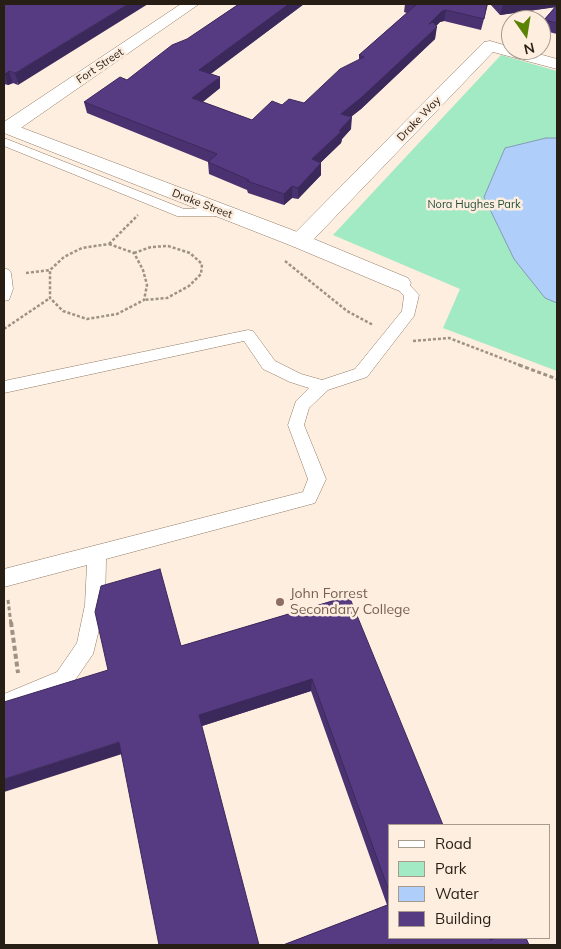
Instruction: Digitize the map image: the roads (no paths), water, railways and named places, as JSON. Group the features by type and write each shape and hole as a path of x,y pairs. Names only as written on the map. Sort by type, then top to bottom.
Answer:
{"street":[{"name":"Fort Street","path":"5,132 192,4"},
{"name":"Drake Way","path":"300,241 490,46 557,64"},
{"name":"Drake Street","path":"5,132 300,241 400,283"}],"lane":[{"path":"5,132 182,213 222,212"},
{"path":"4,273 6,289 4,296"},
{"path":"4,578 309,498 317,479 296,425 302,405 322,386 361,373 409,312 412,296 400,283"},
{"path":"4,388 248,334 269,365 296,378 322,386"},
{"path":"13,702 64,679 86,647 95,605 97,553"}],"water":[{"path":"546,138 557,138 557,303 545,298 514,259 484,197 505,148"}],"place":[{"name":"John Forrest Secondary College","path":"280,602"}],"park label":[{"name":"Nora Hughes Park","path":"474,205"}]}
